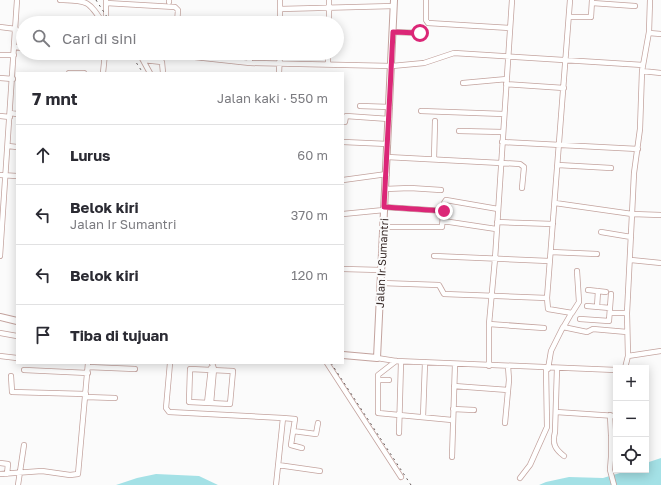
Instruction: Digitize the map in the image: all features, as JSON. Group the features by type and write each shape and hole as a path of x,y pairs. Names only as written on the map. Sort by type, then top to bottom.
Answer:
{"main road":[{"name":"Jalan Ir Sumantri","path":"377,358 394,3"},
{"path":"0,317 16,321"},
{"path":"344,355 377,358"}],"street":[{"path":"16,16 17,0"},
{"path":"61,0 83,1 90,4 98,16"},
{"path":"280,0 280,16"},
{"path":"329,0 329,16"},
{"path":"426,0 426,20 428,23 510,28"},
{"path":"489,366 489,324 495,259 512,0"},
{"path":"570,0 570,17 547,298 548,309 571,314"},
{"path":"626,365 628,356 627,313 631,260 632,214 638,149 642,71 649,33 650,0"},
{"path":"106,16 106,1 175,7 178,10 178,16"},
{"path":"570,17 591,18 592,2 635,6"},
{"path":"280,9 329,8 394,3"},
{"path":"0,27 16,29 14,80 10,115 0,256"},
{"path":"393,32 420,33"},
{"path":"649,33 661,34"},
{"path":"222,60 250,63 392,66 422,64 454,53 643,65"},
{"path":"0,55 14,55"},
{"path":"103,72 104,60"},
{"path":"143,60 149,72"},
{"path":"143,60 162,62 163,72"},
{"path":"280,60 280,72"},
{"path":"642,71 661,73"},
{"path":"0,78 14,80"},
{"path":"463,83 507,82 564,88"},
{"path":"360,106 390,107"},
{"path":"422,111 504,114"},
{"path":"0,116 16,114"},
{"path":"344,122 346,116 389,119"},
{"path":"434,159 435,121"},
{"path":"459,131 503,132"},
{"path":"344,142 388,144"},
{"path":"502,142 638,149"},
{"path":"8,146 16,147"},
{"path":"387,157 501,162 523,165 522,188"},
{"path":"558,165 610,168"},
{"path":"344,180 386,174"},
{"path":"0,175 16,176"},
{"path":"385,189 410,188 441,190"},
{"path":"384,227 442,227 444,203 446,200 498,209"},
{"path":"555,203 632,214 661,215"},
{"path":"344,214 384,209 444,211"},
{"path":"443,221 496,230"},
{"path":"497,222 553,224"},
{"path":"601,232 631,237"},
{"path":"551,252 597,254"},
{"path":"434,256 549,261"},
{"path":"631,260 661,263"},
{"path":"344,269 381,270"},
{"path":"520,478 530,465 547,427 547,368 551,351 579,302 578,271"},
{"path":"381,283 439,285 444,294 547,298"},
{"path":"588,290 606,292"},
{"path":"597,307 598,291"},
{"path":"580,319 609,321 611,294"},
{"path":"587,306 627,313"},
{"path":"489,324 544,328"},
{"path":"564,326 587,332 593,330 627,332"},
{"path":"0,333 16,336"},
{"path":"628,356 661,351"},
{"path":"0,356 16,358"},
{"path":"377,358 399,362 613,370"},
{"path":"399,362 379,374 377,412 452,420"},
{"path":"399,362 399,433"},
{"path":"423,417 425,363"},
{"path":"170,364 166,408 169,412 295,419 291,445 302,448"},
{"path":"328,364 401,477"},
{"path":"452,457 454,364"},
{"path":"0,474 42,471 70,475 78,474 88,365 135,369"},
{"path":"505,423 508,390 508,366"},
{"path":"209,403 212,367"},
{"path":"212,367 233,370 231,403 189,402 190,370 212,367"},
{"path":"557,368 556,412 553,444 564,456"},
{"path":"24,370 88,373"},
{"path":"11,376 12,392 115,398"},
{"path":"378,380 389,380"},
{"path":"454,386 508,390"},
{"path":"453,409 474,410"},
{"path":"556,412 613,416"},
{"path":"610,415 613,437 610,470 614,485"},
{"path":"276,485 283,418"},
{"path":"293,431 317,434 318,423"},
{"path":"18,485 24,446"},
{"path":"0,463 8,464 7,474"},
{"path":"278,465 320,471"}],"water":[{"path":"661,458 661,485 539,485 569,477 603,478 620,473 649,473 649,462"},
{"path":"156,474 199,476 218,485 116,485"}],"railway":[{"path":"96,0 106,16"},
{"path":"135,60 142,72"},
{"path":"332,364 411,485"}],"route":[{"path":"420,33 393,32 384,207 444,211"}]}
